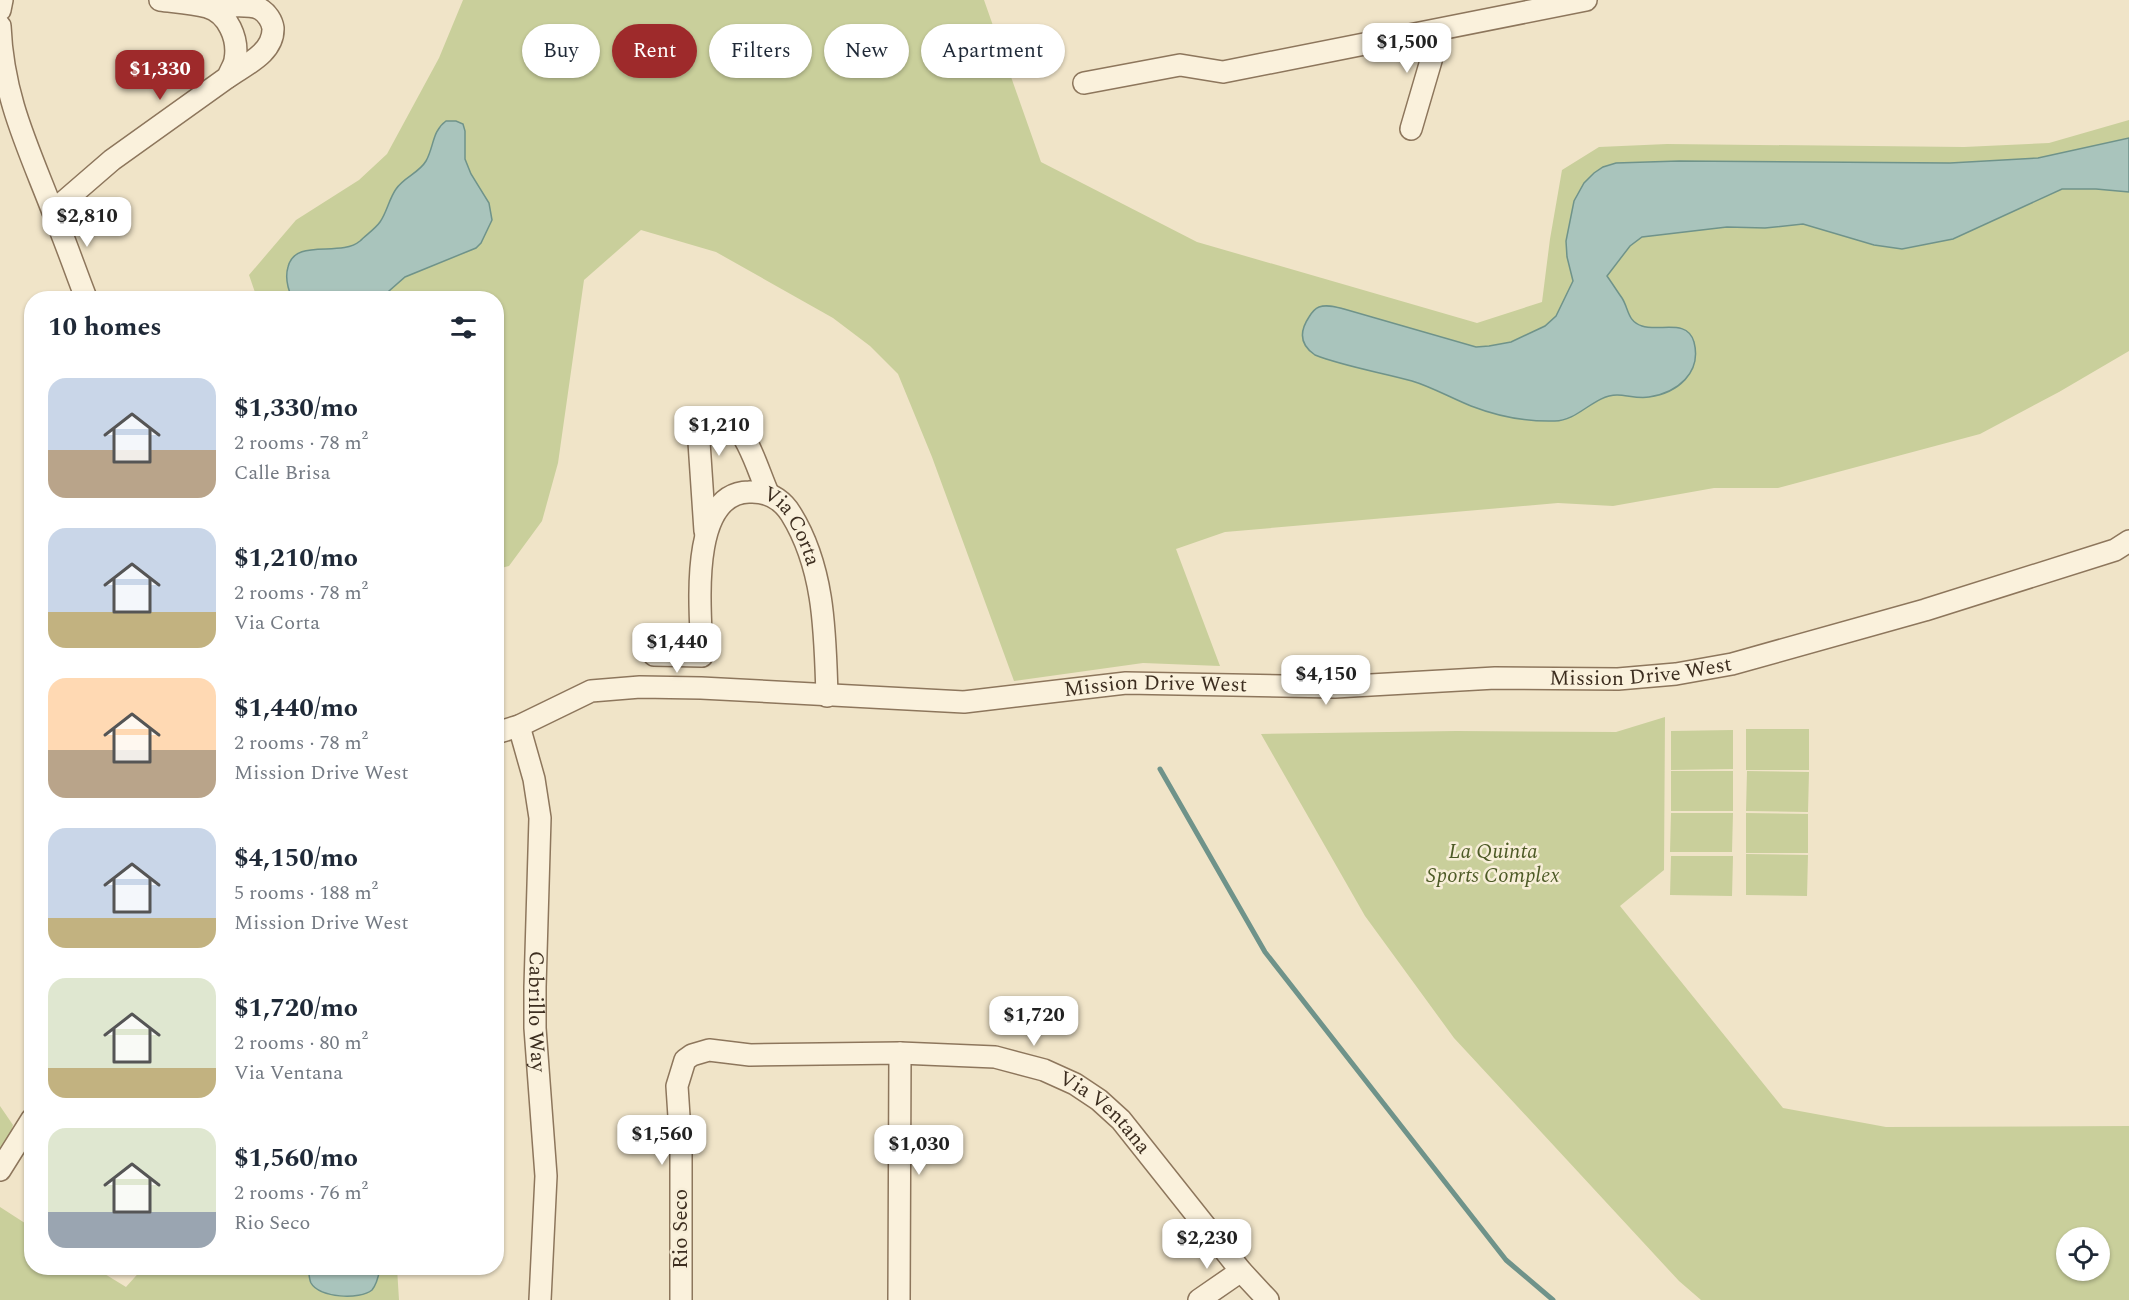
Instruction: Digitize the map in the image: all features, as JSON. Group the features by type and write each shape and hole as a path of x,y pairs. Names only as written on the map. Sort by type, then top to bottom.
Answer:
{"street":[{"path":"0,10 2,0"},
{"path":"53,211 112,160 261,54 269,45 273,34 273,24 253,3 209,7 160,0"},
{"path":"1084,83 1180,65 1223,72 1586,0"},
{"path":"209,7 223,17 232,31 237,46 235,62 228,77"},
{"path":"0,26 1,54 10,98 27,151 83,291"},
{"path":"1411,129 1440,30"},
{"path":"705,541 699,442 702,432 708,425 726,423 735,427 745,441 768,493"},
{"name":"Via Corta","path":"654,655 702,656 701,565 713,515 722,502 744,492 768,493 779,500 790,512 800,530 814,567 824,616 827,696"},
{"name":"Mission Drive West","path":"504,731 519,726 591,691 640,687 701,688 964,702 1126,683 1335,687 1495,678 1618,679 1676,674 1732,664 1925,610 2115,549 2129,542"},
{"name":"Cabrillo Way","path":"519,726 534,779 540,818 535,998 546,1176 540,1300"},
{"name":"Via Ventana","path":"692,1055 709,1050 750,1055 900,1053 995,1057 1044,1070 1075,1084 1099,1100 1121,1120 1241,1271 1268,1300"},
{"path":"899,1300 900,1053"},
{"name":"Rio Seco","path":"681,1300 681,1148 676,1086 685,1060 692,1055"},
{"path":"0,1170 24,1132"},
{"path":"1198,1300 1241,1271"}],"green space":[{"path":"463,0 984,0 992,24 921,24 921,78 1011,78 1041,162 1197,242 1477,323 1542,302 1562,170 1599,147 1667,144 1964,147 2049,143 2129,120 2129,351 1980,434 1778,488 1714,488 1613,506 1558,503 1225,532 1176,549 1220,666 1143,663 1014,681 932,457 898,374 870,346 833,318 716,252 641,230 584,280 558,463 542,521 509,566 504,567 504,291 255,291 249,275 296,220 359,180 387,154 439,58"},
{"name":"La Quinta Sports Complex","path":"1665,717 1664,870 1620,906 1783,1108 1886,1127 2129,1126 2129,1300 1701,1300 1679,1281 1454,1038 1365,916 1261,734 1456,731 1616,732"},
{"path":"1746,729 1809,729 1809,770 1746,770"},
{"path":"1733,730 1733,769 1671,770 1671,731"},
{"path":"1671,771 1733,771 1733,811 1671,811"},
{"path":"1747,771 1809,772 1808,812 1746,811"},
{"path":"1671,813 1733,813 1732,852 1670,852"},
{"path":"1746,813 1808,814 1808,853 1746,853"},
{"path":"1746,854 1808,855 1807,896 1746,895"},
{"path":"1671,856 1733,856 1732,896 1670,895"},
{"path":"0,1106 13,1125 0,1167"},
{"path":"0,1207 24,1222 24,1275 106,1275 126,1287 137,1275 397,1275 399,1300 0,1300"}],"water":[{"path":"446,121 463,124 465,159 471,174 489,203 492,220 481,243 476,248 405,277 389,291 289,291 287,275 292,258 309,250 351,246 378,225 396,189 426,161 441,125"},
{"path":"2129,138 2129,192 2062,189 1953,239 1902,249 1874,245 1803,224 1765,228 1727,227 1642,237 1630,246 1607,276 1622,298 1631,318 1637,324 1649,327 1679,328 1690,335 1696,353 1691,372 1678,386 1659,395 1609,396 1563,420 1523,419 1481,410 1412,381 1315,355 1304,343 1304,328 1311,314 1317,308 1325,306 1344,309 1476,347 1511,342 1545,326 1556,316 1573,281 1566,241 1574,201 1584,183 1594,173 1616,163 1679,161 1950,163 2038,158"},
{"path":"309,1275 378,1275 372,1290 350,1296 322,1292 310,1281"}],"waterway":[{"path":"1160,769 1265,952 1506,1260 1553,1300"}]}
